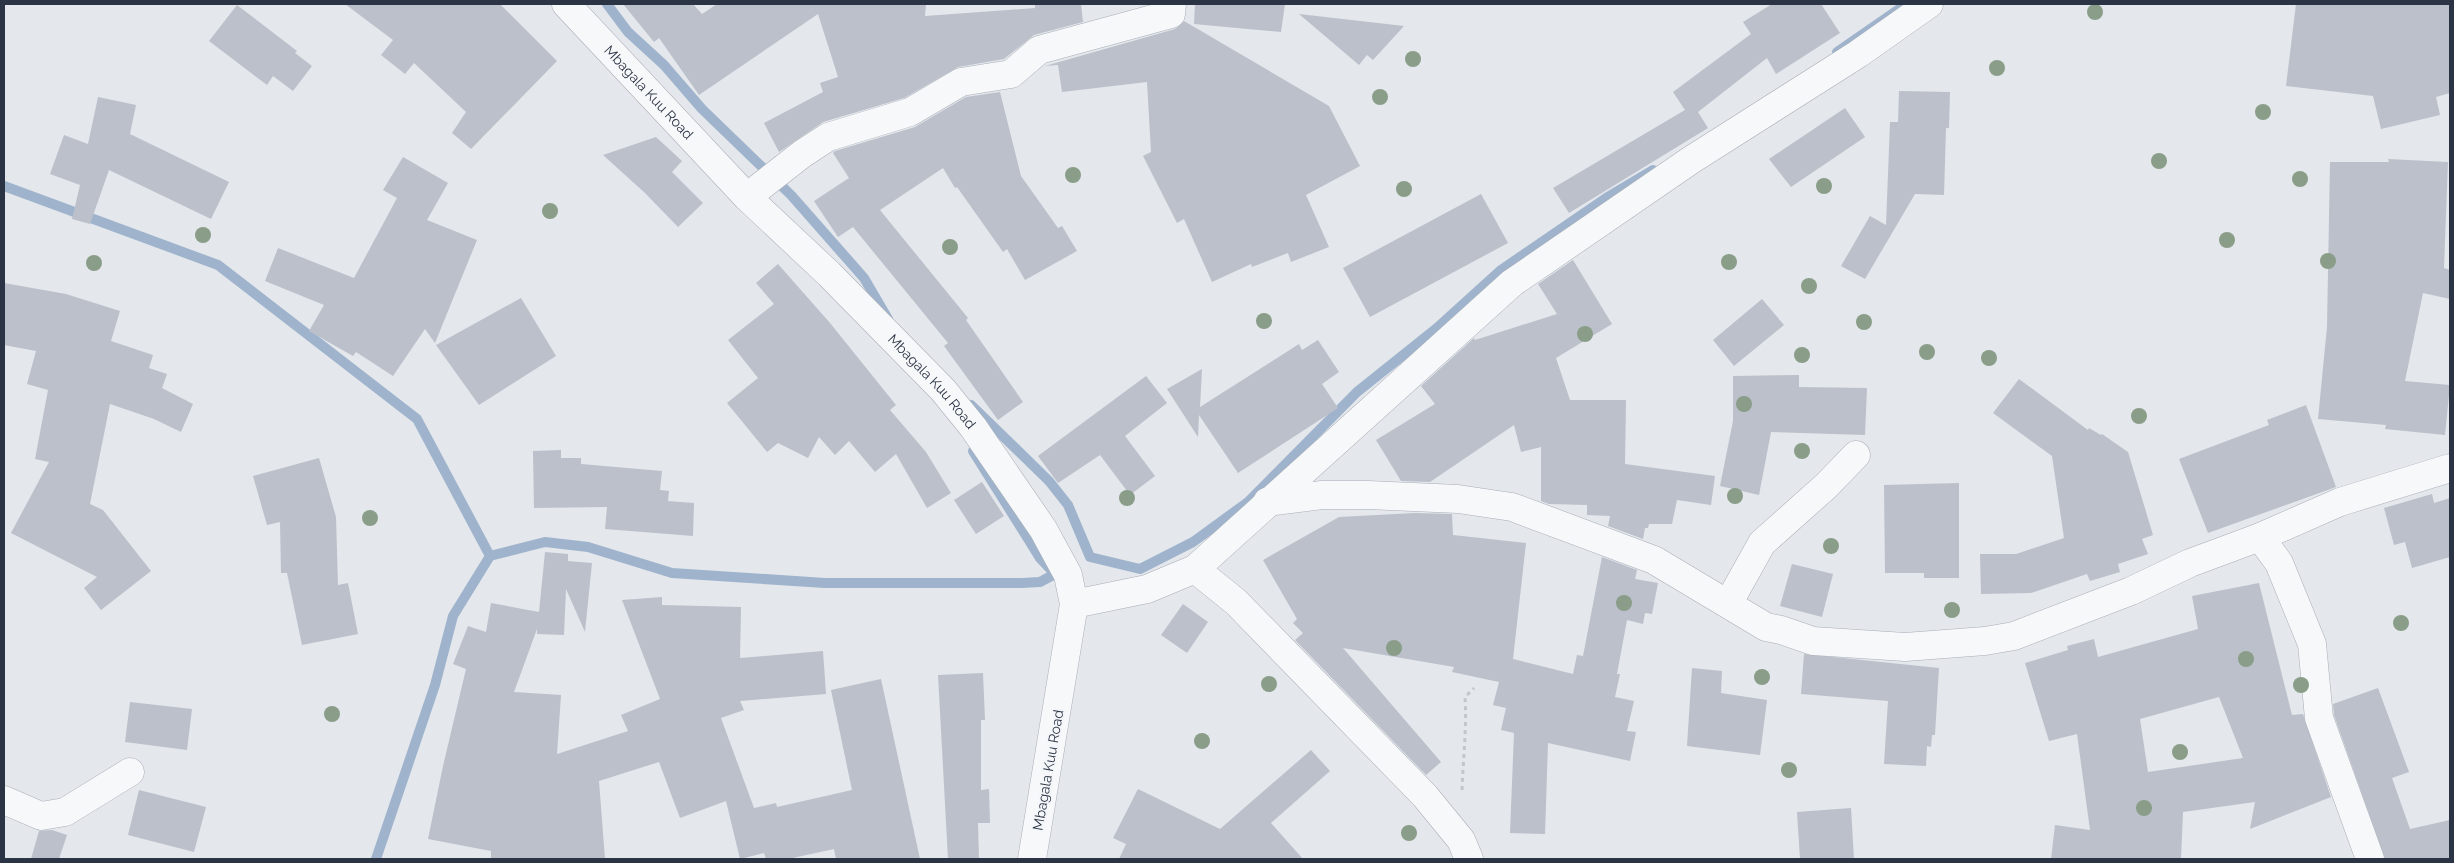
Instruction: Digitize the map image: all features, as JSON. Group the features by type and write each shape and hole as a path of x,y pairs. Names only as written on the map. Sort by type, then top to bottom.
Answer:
{"street":[{"name":"Mbagala Kuu Road","path":"566,4 747,197 829,274 936,383 973,426 1056,552 1068,575 1074,604 1032,859"},
{"path":"747,197 802,154 828,137 910,112 961,82 1011,74 1039,50 1171,14 1172,4"},
{"path":"1074,604 1147,588 1195,569 1267,502 1512,283 1691,160 1858,54 1913,8"},
{"path":"1728,604 1762,543 1826,486 1856,455"},
{"path":"1267,502 1322,495 1368,495 1458,499 1512,507 1654,560 1766,627 1813,641 1905,647 1985,641 2043,626 2131,592 2190,563 2260,537 2340,502 2450,468"},
{"path":"2260,537 2279,563 2312,644 2319,718 2370,859"},
{"path":"1195,569 1236,602 1425,796 1465,850"},
{"path":"4,800 41,816 65,812 130,772"}],"path":[{"path":"1465,850 1463,755 1467,726 1465,697 1474,688"}],"building":[{"path":"345,4 500,4 557,61 471,149 452,133 466,112 414,63 405,74 381,55 393,40"},
{"path":"623,4 693,4 702,14 717,4 926,4 925,16 1035,8 1035,4 1081,4 1083,22 1034,35 1004,59 958,67 904,98 823,122 779,152 764,123 823,92 820,83 838,77 818,14 699,95 659,38 654,42"},
{"path":"1195,4 1285,4 1281,32 1194,24"},
{"path":"1772,4 1821,4 1840,33 1776,74 1767,58 1698,112 1708,128 1569,213 1553,188 1685,110 1673,92 1751,34 1743,22"},
{"path":"2296,4 2450,4 2450,93 2436,97 2440,115 2381,129 2373,96 2286,86"},
{"path":"237,5 297,51 295,53 312,66 293,91 273,76 267,85 209,41"},
{"path":"1299,14 1404,26 1373,60 1367,55 1359,65"},
{"path":"1184,21 1329,106 1360,166 1306,195 1329,247 1291,262 1288,253 1252,267 1251,264 1212,282 1184,219 1177,223 1143,156 1151,152 1147,82 1062,92 1058,65 1045,66 1175,29"},
{"path":"1899,91 1950,92 1949,128 1946,128 1944,195 1915,194 1865,279 1841,266 1870,216 1886,225 1890,122 1898,122"},
{"path":"1000,92 1021,176 1058,228 1062,226 1077,251 1025,280 1007,249 1003,252 957,187 955,188 943,168 880,210 968,318 966,320 1023,402 998,420 944,346 948,343 853,227 838,237 814,201 849,178 833,153 835,151 915,127 966,97"},
{"path":"98,97 136,105 130,134 229,182 211,219 109,170 90,224 72,219 80,185 50,174 64,135 88,144"},
{"path":"1845,108 1865,137 1791,187 1769,159"},
{"path":"656,137 682,161 672,172 703,203 678,227 645,193 603,155"},
{"path":"403,157 448,183 427,220 477,240 435,343 425,329 393,376 356,352 353,356 309,331 324,305 265,281 278,248 354,278 397,198 383,190"},
{"path":"2388,159 2448,162 2444,268 2450,270 2450,299 2423,293 2405,381 2450,385 2445,435 2385,429 2386,425 2318,419 2327,327 2330,162 2389,162"},
{"path":"1481,194 1508,243 1370,317 1343,268"},
{"path":"1573,260 1612,324 1556,358 1570,400 1626,400 1625,464 1715,476 1711,505 1677,500 1672,524 1649,524 1648,528 1645,528 1643,539 1608,526 1610,516 1587,515 1587,505 1549,504 1541,501 1541,447 1521,452 1514,425 1430,482 1401,481 1376,440 1435,404 1421,386 1474,338 1475,340 1557,314 1538,284"},
{"path":"778,264 830,323 896,405 890,410 926,452 951,493 927,508 896,454 875,472 849,441 835,455 819,437 808,458 778,443 767,452 727,403 758,378 728,340 774,304 756,283"},
{"path":"4,283 66,294 120,311 111,341 153,355 149,368 167,374 162,388 193,404 181,432 154,419 110,404 90,504 103,510 151,571 101,610 84,588 97,577 11,533 49,462 35,459 48,390 27,384 36,351 4,345"},
{"path":"521,298 556,356 479,405 436,345"},
{"path":"1762,299 1784,325 1734,366 1713,340"},
{"path":"1318,340 1339,372 1322,384 1338,408 1238,473 1199,415 1198,437 1167,389 1202,369 1200,407 1299,344 1302,350"},
{"path":"1799,375 1799,387 1867,388 1865,435 1771,432 1759,495 1720,486 1733,421 1733,376"},
{"path":"1146,376 1167,403 1125,436 1155,476 1130,495 1100,455 1058,483 1038,456"},
{"path":"2019,379 2088,430 2089,428 2102,434 2128,452 2153,535 2142,539 2148,554 2118,564 2120,572 2090,581 2087,574 2031,593 1981,594 1980,554 2016,554 2064,538 2052,456 1993,413"},
{"path":"2306,405 2336,487 2208,533 2179,459 2269,425 2267,420"},
{"path":"561,450 561,458 581,458 581,464 662,471 660,490 669,491 668,501 694,503 693,536 605,529 607,507 534,508 533,451"},
{"path":"319,458 336,517 338,585 348,583 358,634 302,645 287,573 281,573 280,522 267,525 253,476"},
{"path":"982,482 1004,516 976,534 954,500"},
{"path":"1959,483 1959,578 1924,578 1924,573 1885,573 1884,485"},
{"path":"2432,494 2434,503 2450,498 2450,557 2412,568 2405,542 2394,545 2384,508"},
{"path":"1415,513 1452,514 1453,535 1526,543 1513,659 1573,674 1577,655 1583,656 1602,557 1637,570 1635,579 1658,583 1652,614 1645,613 1643,624 1627,620 1617,674 1620,674 1615,697 1634,701 1627,731 1636,732 1630,761 1548,743 1545,834 1510,833 1514,733 1501,730 1506,708 1493,705 1499,682 1452,672 1454,667 1343,648 1441,762 1426,775 1295,640 1303,633 1293,623 1297,619 1263,560 1339,517"},
{"path":"545,552 568,554 568,561 592,563 585,632 566,589 564,635 537,634 537,629 514,692 561,695 557,754 628,731 621,715 660,699 622,600 662,597 662,605 741,607 740,658 823,651 826,694 740,701 744,710 721,718 754,808 776,803 777,807 852,790 831,690 881,679 920,859 836,859 834,849 788,859 766,859 764,853 740,859 726,801 680,818 659,762 599,781 605,859 491,859 491,851 428,839 466,669 453,664 468,626 486,632 491,603 539,612"},
{"path":"1792,564 1833,574 1822,617 1780,606"},
{"path":"2259,583 2292,715 2303,714 2331,797 2250,829 2255,802 2183,812 2181,859 2051,859 2055,825 2090,830 2077,734 2049,741 2025,663 2068,650 2067,646 2094,639 2098,657 2198,629 2192,596","holes":["2219,697 2243,758 2148,772 2140,719"]},
{"path":"1183,604 1208,622 1187,653 1161,635"},
{"path":"1804,654 1939,668 1935,735 1932,735 1931,747 1927,746 1926,766 1884,764 1888,701 1801,694"},
{"path":"1692,668 1722,671 1721,693 1767,700 1760,755 1687,746"},
{"path":"983,673 985,720 981,720 981,790 989,789 990,823 978,823 979,859 948,859 938,675"},
{"path":"2378,688 2409,772 2392,778 2410,829 2450,820 2450,859 2385,859 2334,715 2333,704"},
{"path":"130,702 192,709 187,750 125,742"},
{"path":"1311,750 1330,771 1271,823 1303,859 1119,859 1126,844 1113,838 1138,789 1220,829"},
{"path":"139,790 206,807 194,852 128,835"},
{"path":"1851,808 1854,859 1800,859 1797,812"},
{"path":"52,830 67,835 59,859 31,859 39,831"}],"waterway":[{"path":"607,4 628,32 664,65 702,109 791,195 864,278 888,319"},
{"path":"1837,52 1902,7"},
{"path":"971,405 1049,481 1068,505 1090,557 1140,569 1193,542 1248,502 1357,392 1437,328 1501,270 1606,198 1653,170"},
{"path":"4,186 218,265 417,419 490,556 453,616 435,685 376,859"},
{"path":"490,556 545,542 588,547 672,573 825,583 1022,583 1040,582 1055,574 1040,558 973,451"}]}
